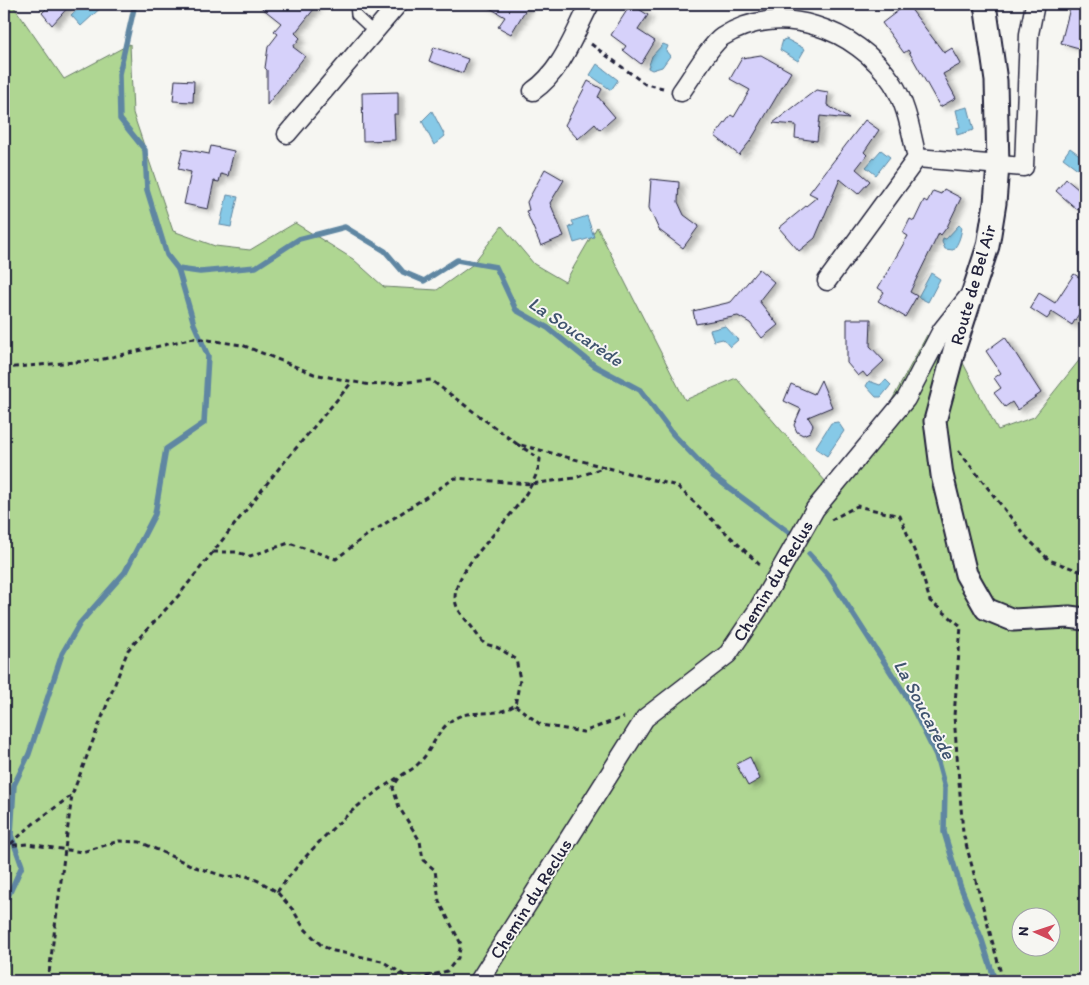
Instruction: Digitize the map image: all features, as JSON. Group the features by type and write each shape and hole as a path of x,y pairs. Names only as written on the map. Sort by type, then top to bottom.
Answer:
{"street":[{"path":"287,134 398,4"},
{"path":"533,91 546,82 557,69 590,4"},
{"name":"Route de Bel Air","path":"985,4 996,81 998,166 988,246 972,292 935,421 942,475 966,574 986,608 1013,620 1069,616 1085,619"},
{"path":"917,158 1024,167 1029,34 1035,4"},
{"path":"681,92 721,38 754,22 781,19 808,23 853,43 876,60 893,83 905,110 917,158"},
{"path":"827,281 917,158"},
{"name":"Chemin du Reclus","path":"479,981 645,718 728,654 775,580 815,509 906,399 942,330 972,292"}],"lane":[{"path":"355,4 356,15 374,32"}],"path":[{"path":"575,33 645,84 681,92"},
{"path":"4,368 99,360 194,338 242,345 314,374 352,382 370,385 431,380 540,459 539,470 533,483 508,519 464,571 456,590 456,604 467,622 485,643 497,647 516,659 520,680 515,705 508,710 461,716 450,722 439,733 416,766 365,798 302,860 277,892"},
{"path":"48,981 72,795 128,650 179,595 280,467 352,382"},
{"path":"517,444 677,486 775,580"},
{"path":"958,450 1026,537 1049,560 1085,572"},
{"path":"213,552 236,552 250,556 289,543 336,559 363,538 455,478 533,483 575,478 605,466"},
{"path":"800,536 857,506 900,516 918,560 930,601 960,626 954,716 963,833 1003,981"},
{"path":"515,705 541,725 583,732 624,717 645,718"},
{"path":"6,846 28,844 65,851 82,852 119,841 140,842 195,867 227,877 244,875 261,882 277,892 312,937 334,951 382,962 407,977 418,979 447,971 458,958 461,944 439,901 435,870 423,860 420,841 399,807 393,788 398,778"},
{"path":"4,850 6,846 33,824 72,795"}],"green space":[{"path":"4,4 12,4 64,79 130,44 133,113 173,231 215,246 250,250 295,223 353,259 384,287 437,290 472,265 502,226 534,264 565,282 597,227 685,400 736,378 826,482 885,413 927,335 963,363 998,430 1034,417 1085,353 1085,981 4,981"}],"water":[{"path":"83,4 105,4 81,26 71,15"},
{"path":"786,39 805,49 798,61 780,50 783,40"},
{"path":"663,44 668,46 666,51 670,56 662,67 652,70 648,68 652,56"},
{"path":"597,64 618,80 611,90 590,75"},
{"path":"968,107 974,130 957,135 956,128 960,127 956,110"},
{"path":"432,111 445,136 434,145 422,121"},
{"path":"1070,148 1085,159 1083,173 1063,158"},
{"path":"881,150 890,157 876,175 866,167"},
{"path":"227,195 238,197 231,227 220,225"},
{"path":"587,216 594,237 574,243 569,227 574,225 572,221"},
{"path":"959,225 962,227 957,245 953,250 945,249 942,242 943,238 946,239"},
{"path":"931,273 940,279 928,302 918,297"},
{"path":"725,326 738,340 730,347 723,339 714,341 710,330"},
{"path":"886,380 891,385 881,397 876,397 866,386 869,381 880,385"},
{"path":"838,422 844,431 827,456 815,448 831,423"}],"building":[{"path":"51,4 71,4 52,25 42,13"},
{"path":"257,4 318,4 295,33 300,38 293,47 305,56 267,105 267,70 265,68 268,47 278,34 274,31 281,23"},
{"path":"483,4 529,4 511,34 498,27 505,17"},
{"path":"631,4 648,15 638,30 655,41 641,64 623,50 626,46 611,35"},
{"path":"907,4 944,53 952,48 961,64 943,74 956,98 940,107 908,50 904,53 882,23"},
{"path":"1071,4 1085,4 1085,25 1079,48 1061,43"},
{"path":"434,47 468,59 463,73 429,61"},
{"path":"761,55 791,72 751,140 739,155 715,136 731,115 734,117 750,90 730,79 742,58"},
{"path":"175,80 194,81 193,102 173,101"},
{"path":"588,81 602,89 598,97 615,117 600,130 595,124 578,139 565,125"},
{"path":"816,90 828,92 827,105 849,119 820,116 817,141 795,138 796,125 773,123"},
{"path":"398,92 398,114 394,114 395,140 363,141 362,93"},
{"path":"865,120 879,130 864,152 867,155 856,169 870,181 858,194 840,179 815,238 799,251 779,228 817,197 809,193"},
{"path":"211,146 234,151 228,176 221,174 219,182 214,181 208,209 184,204 191,172 178,169 183,149 209,154"},
{"path":"545,169 564,180 550,203 564,236 541,246 526,211 529,210 527,202"},
{"path":"651,179 679,182 678,202 684,215 699,226 683,248 659,230 649,208"},
{"path":"1066,179 1085,195 1085,202 1078,210 1056,191"},
{"path":"944,189 961,198 947,227 941,235 939,233 910,292 917,296 905,317 878,301 884,292 878,288 908,236 903,233 910,219 914,221 924,200 927,202 933,191 941,194"},
{"path":"759,269 774,282 759,301 778,325 762,338 750,323 738,316 696,324 693,311 731,302"},
{"path":"1074,274 1085,281 1085,304 1072,325 1052,312 1047,319 1030,308 1039,293 1055,303"},
{"path":"847,319 871,319 870,346 884,361 867,377 863,372 858,376 847,363"},
{"path":"1005,337 1041,393 1017,410 1012,402 1005,407 994,393 1001,388 994,378 1001,373 986,351"},
{"path":"821,380 832,407 808,417 813,425 810,432 803,435 797,432 794,425 801,409 784,401 791,384 814,394"},
{"path":"750,757 760,779 748,786 736,764"}],"waterway":[{"name":"La Soucarède","path":"135,4 119,74 120,119 145,150 147,190 167,255 178,269 200,272 256,267 299,239 345,227 385,251 403,272 424,281 457,260 496,267 516,310 548,328 595,366 640,390 673,434 713,476 791,534"},
{"path":"4,905 22,866 11,835 14,785 29,754 62,654 80,623 125,572 155,514 166,449 204,423 208,356 194,324 178,269"},
{"name":"La Soucarède","path":"809,554 828,575 908,699 936,755 945,788 944,832 960,885 982,940 995,981"},
{"path":"4,961 6,964 4,969"}]}
